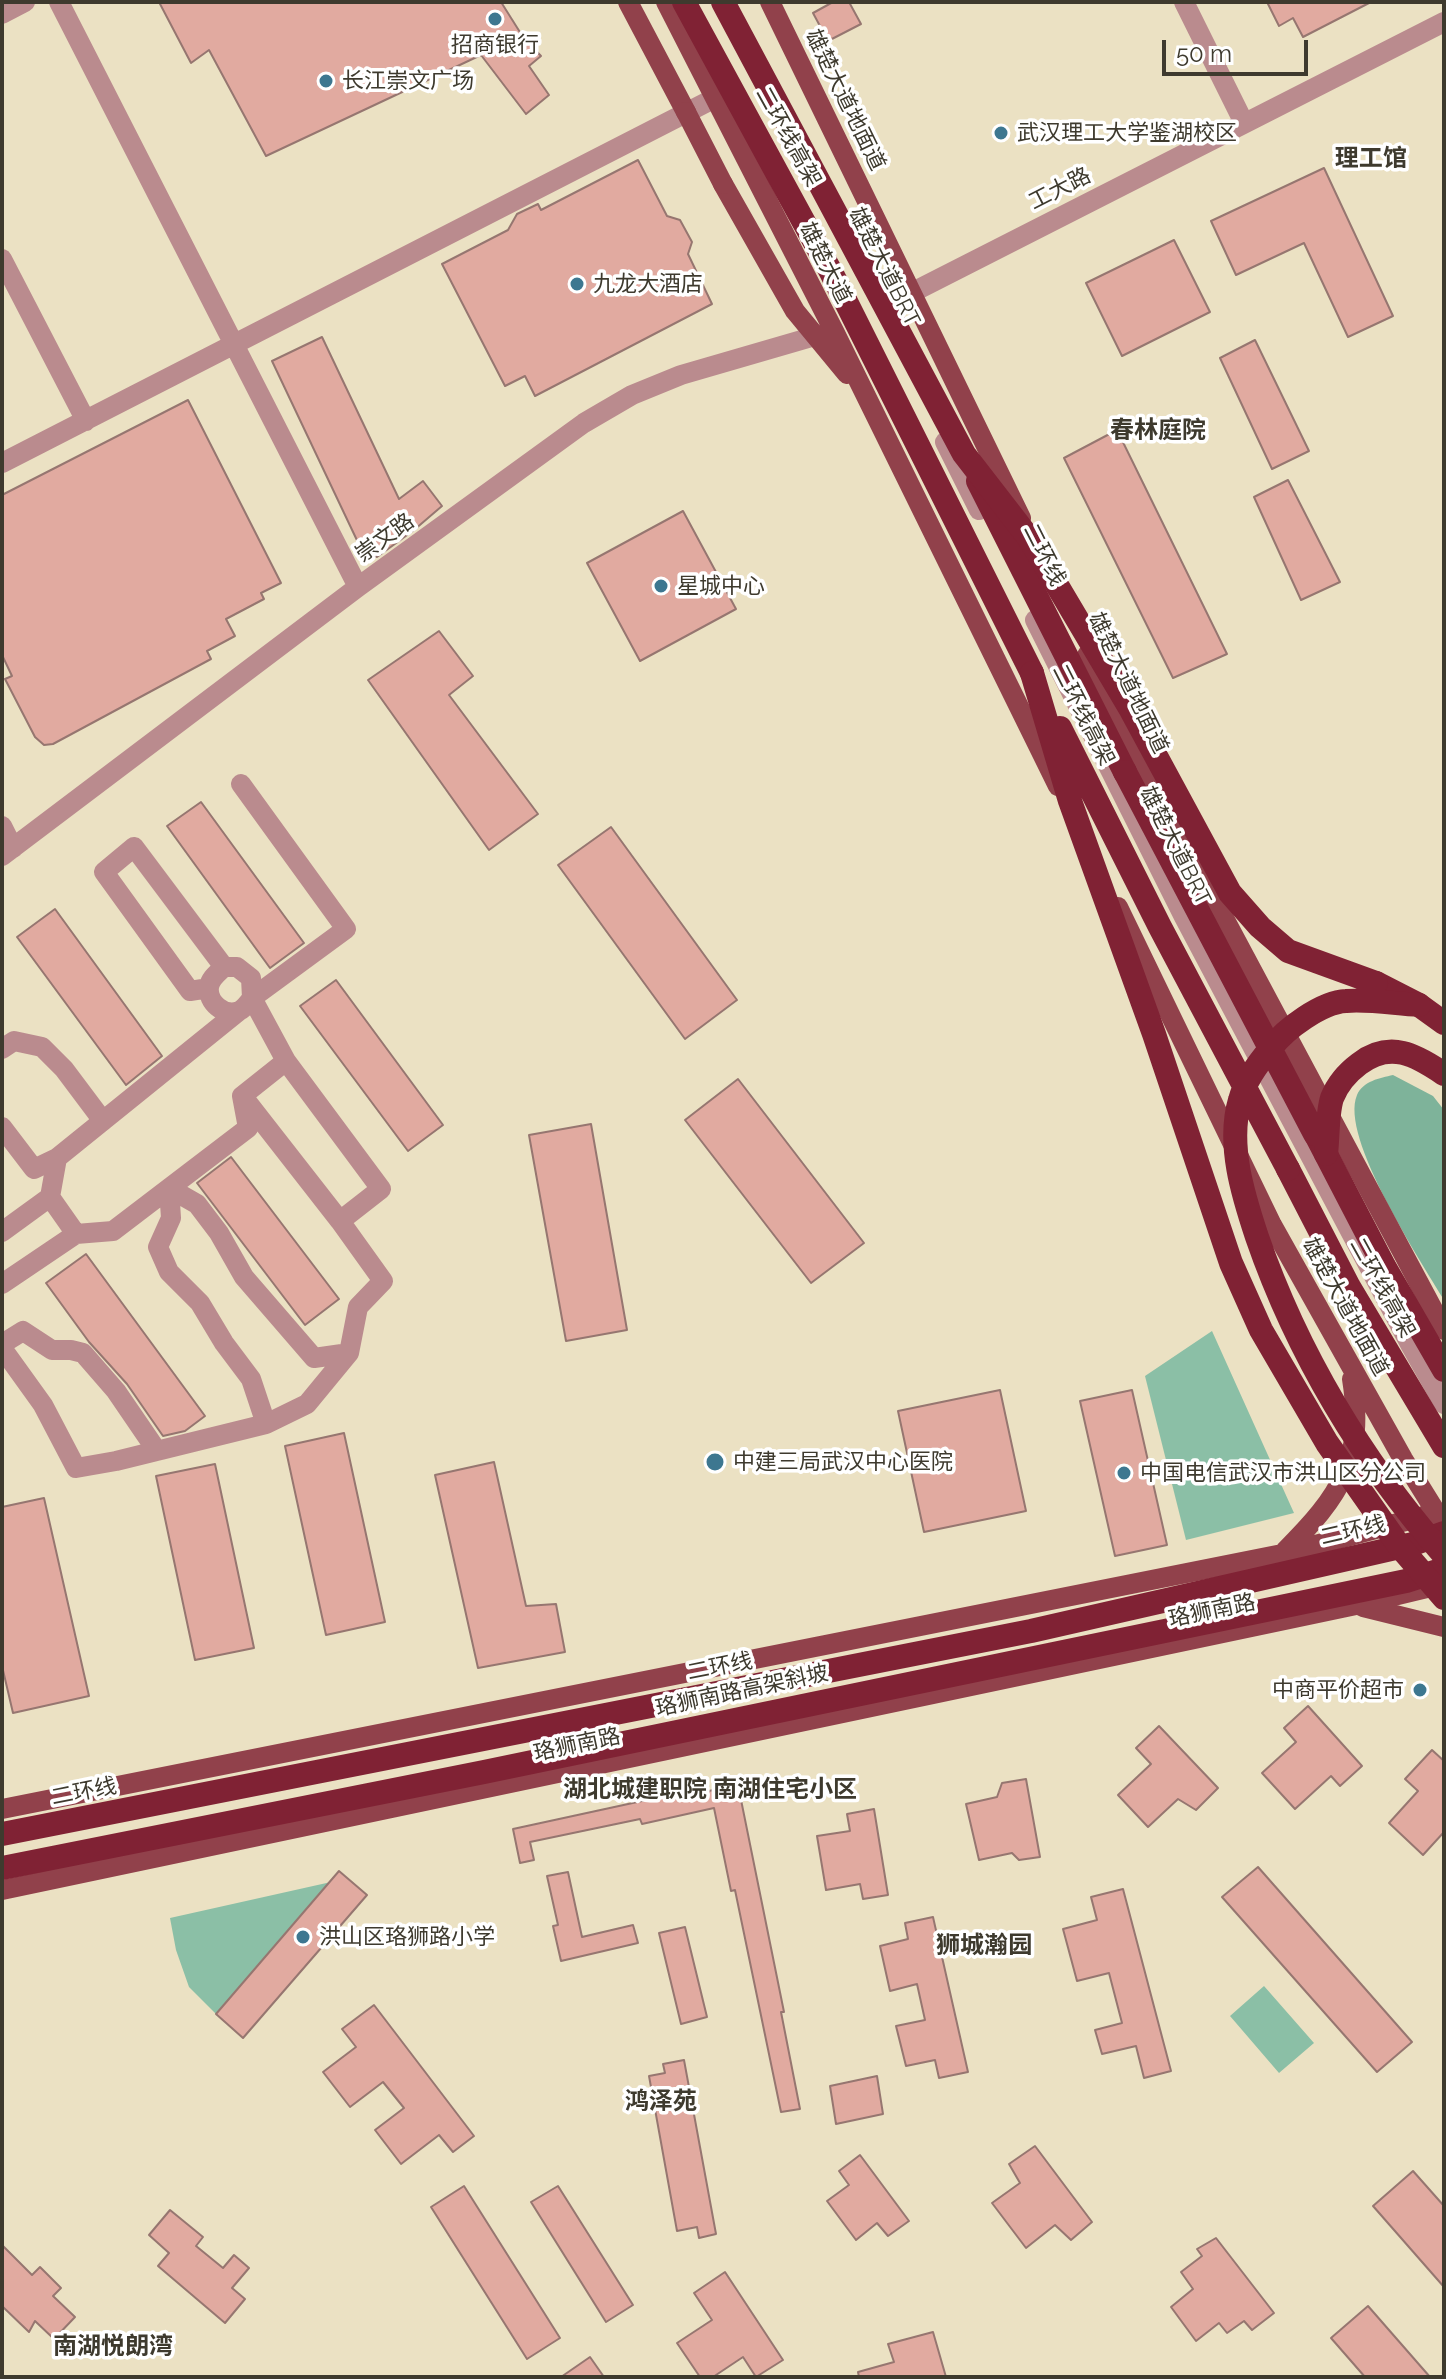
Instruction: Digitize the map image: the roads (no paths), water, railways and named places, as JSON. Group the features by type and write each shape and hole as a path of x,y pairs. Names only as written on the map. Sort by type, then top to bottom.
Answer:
{"highway":[{"name":"二环线高架","path":"684,2 831,272 1167,940 1349,1287 1444,1446"},
{"name":"二环线","path":"724,2 964,454 1125,772 1384,1266 1444,1370"},
{"path":"964,454 1029,538 1131,710 1230,893 1260,927 1288,951 1376,983 1419,1005 1444,1023"},
{"path":"1032,673 1070,801 1154,1034 1231,1263 1261,1330 1327,1443 1400,1547 1444,1598"},
{"path":"1419,1005 1344,1001 1304,1018 1278,1038 1255,1068 1240,1100 1236,1134 1239,1172 1249,1213 1273,1284 1298,1338 1329,1394 1390,1489 1444,1555"},
{"path":"1321,1144 1332,1099 1346,1074 1365,1059 1384,1050 1419,1057 1444,1074"},
{"name":"二环线","path":"2,1834 1031,1631 1413,1544 1442,1520"},
{"name":"珞狮南路高架斜坡","path":"2,1868 484,1772 1406,1581 1444,1569"}],"main road":[{"path":"628,2 723,184 795,311 824,334"},
{"name":"雄楚大道","path":"666,2 715,98 824,334"},
{"name":"雄楚大道地面道","path":"770,2 1122,727 1444,1330"},
{"name":"雄楚大道地面道","path":"824,334 865,395 1272,1225 1442,1520"},
{"path":"1282,1554 1318,1518 1339,1487 1355,1446 1356,1406 1349,1363"},
{"name":"珞狮南路","path":"2,1809 1442,1520"},
{"name":"珞狮南路","path":"2,1890 1444,1584"},
{"path":"1356,1605 1444,1627"}],"street":[{"path":"2,14 25,2"},
{"path":"59,2 358,587"},
{"name":"雄楚大道BRT","path":"724,2 1177,903 1444,1404"},
{"path":"1184,2 1250,120"},
{"path":"1199,2 1250,120"},
{"name":"工大路","path":"913,292 1444,22"},
{"path":"2,463 715,98"},
{"path":"2,259 86,421"},
{"name":"崇文路","path":"7,852 358,587 584,423 632,395 681,375 824,334"},
{"path":"2,1127 34,1169 57,1158 246,1004 346,929 241,784"},
{"path":"2,826 7,852"},
{"path":"209,988 190,991 104,872 134,847 224,967"},
{"path":"224,967 237,967 251,978 254,988 246,1004 229,1012 217,1008 209,988 213,977 224,967"},
{"path":"246,1004 381,1189 340,1221"},
{"path":"2,1049 14,1041 42,1047 64,1069 103,1121"},
{"path":"242,1096 286,1061"},
{"path":"2,1284 76,1234 113,1231 248,1128 242,1096"},
{"path":"157,1451 116,1391 83,1353 52,1350 23,1331 2,1346 43,1405 76,1468 157,1451 266,1424 307,1404 349,1353 358,1307 383,1281 242,1096"},
{"path":"2,1232 50,1197 57,1158"},
{"path":"169,1188 197,1204 219,1233 244,1277 314,1358 349,1353"},
{"path":"169,1188 171,1218 158,1247 169,1272 200,1303 251,1379 266,1424"},
{"path":"50,1197 76,1234"}],"place":[{"name":"招商银行","path":"495,19"},
{"name":"长江崇文广场","path":"326,81"},
{"name":"武汉理工大学鉴湖校区","path":"1001,133"},
{"name":"九龙大酒店","path":"577,284"},
{"name":"星城中心","path":"661,586"},
{"name":"中建三局武汉中心医院","path":"715,1462"},
{"name":"中国电信武汉市洪山区分公司","path":"1124,1473"},
{"name":"中商平价超市","path":"1420,1690"},
{"name":"洪山区珞狮路小学","path":"303,1937"}],"district":[{"name":"理工馆","path":"1371,159"},
{"name":"春林庭院","path":"1158,431"},
{"name":"湖北城建职院 南湖住宅小区","path":"710,1790"},
{"name":"狮城瀚园","path":"984,1946"},
{"name":"鸿泽苑","path":"661,2102"},
{"name":"南湖悦朗湾","path":"113,2347"}]}
